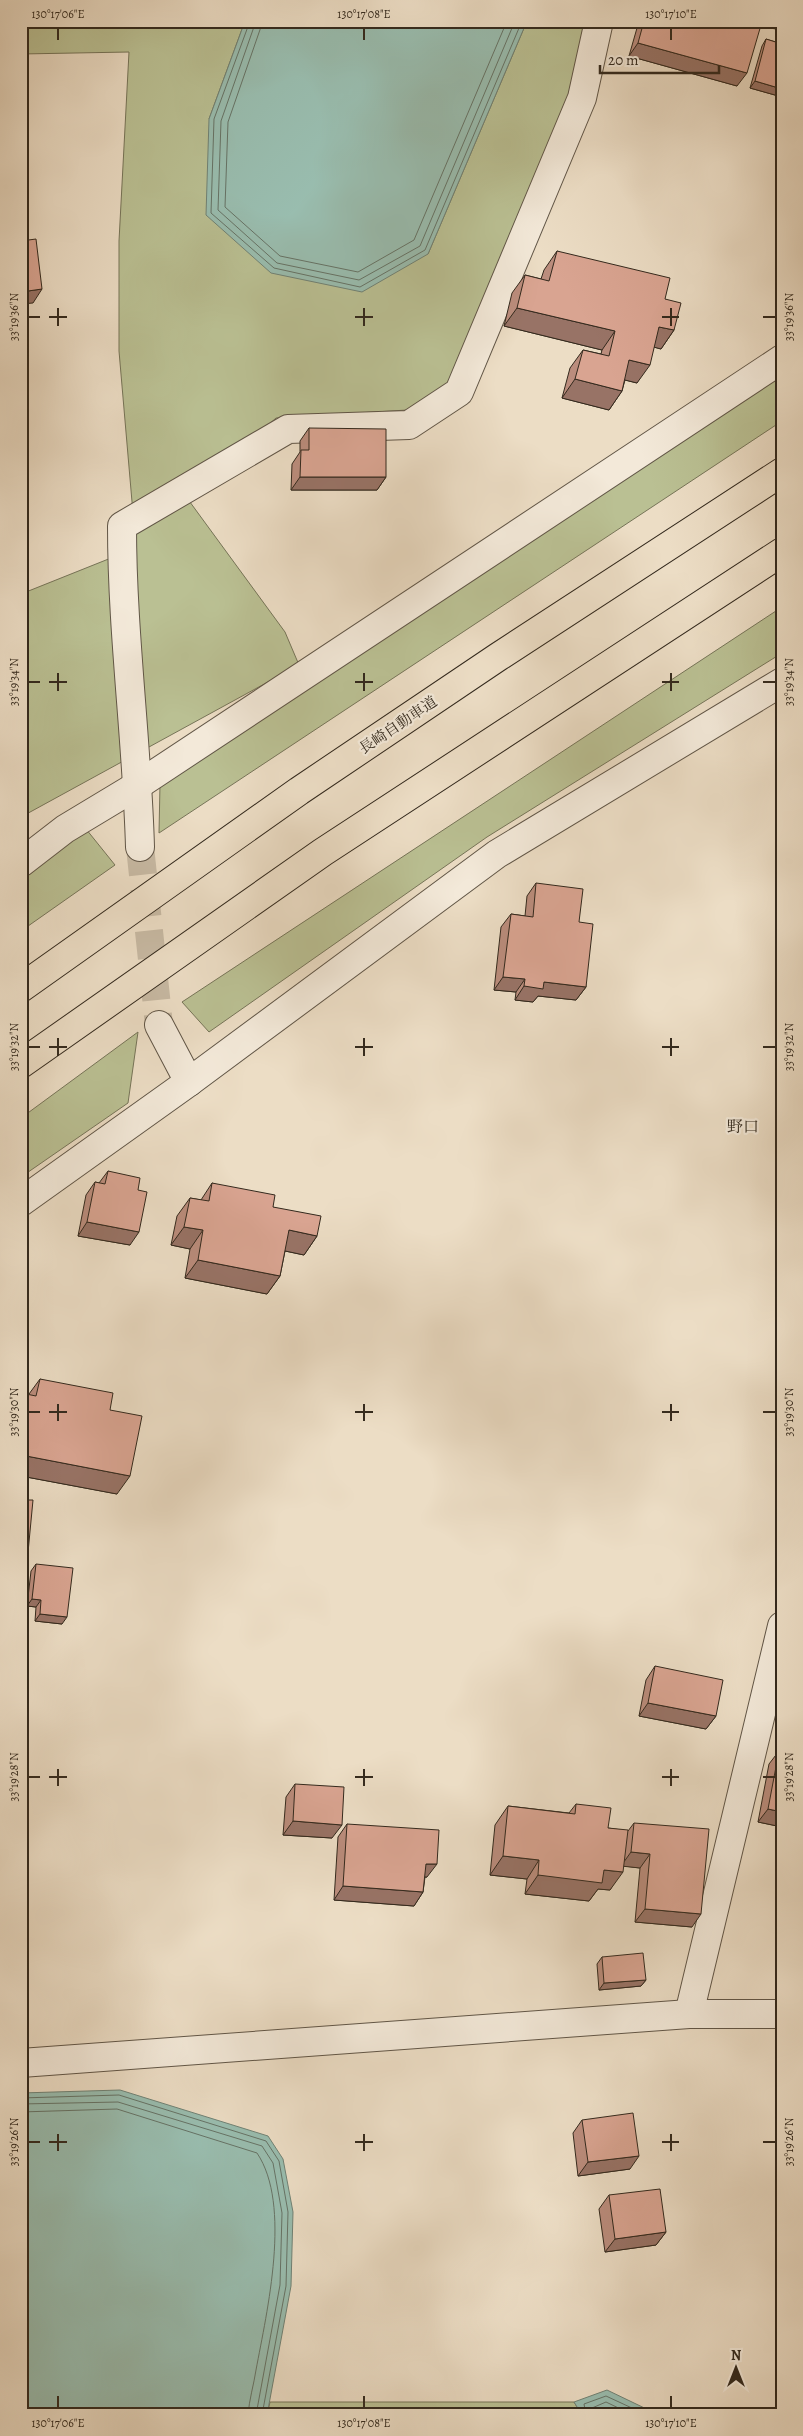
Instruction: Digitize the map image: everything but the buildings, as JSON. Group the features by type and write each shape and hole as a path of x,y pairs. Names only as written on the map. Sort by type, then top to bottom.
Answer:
{"highway":[{"name":"長崎自動車道","path":"21,988 299,791 782,472"},
{"path":"21,1064 322,852 782,552"}],"street":[{"path":"140,847 138,786 122,576 122,526 288,429 409,425 459,392 582,98 599,21"},
{"path":"21,863 65,830 138,786 782,359"},
{"path":"21,1202 189,1082 497,854 782,682"},
{"path":"159,1025 189,1082"},
{"path":"689,2014 782,1626"},
{"path":"21,2063 689,2014 782,2014"}],"shaded area":[{"path":"21,21 245,21 209,119 428,254 527,21 607,21 440,408 276,418 187,498 285,632 299,665 21,817 21,594 136,548 119,351 119,241 129,52 21,54"},
{"path":"746,21 782,21 782,31"},
{"path":"782,375 782,421 159,833 160,784"},
{"path":"782,607 782,653 487,837 209,1032 182,1002"},
{"path":"86,829 115,865 21,931 21,881"},
{"path":"138,1032 128,1103 21,1177 21,1118"},
{"path":"270,2402 574,2402 582,2415 267,2415"}],"water":[{"path":"245,21 527,21 428,254 362,292 271,273 206,215 209,119"},
{"path":"120,2090 268,2136 283,2159 293,2212 291,2286 267,2415 21,2415 21,2093"},
{"path":"607,2390 659,2415 582,2415 574,2402"}],"tunnel":[{"path":"140,847 159,1025"}],"district":[{"name":"野口","path":"743,1126"}]}
